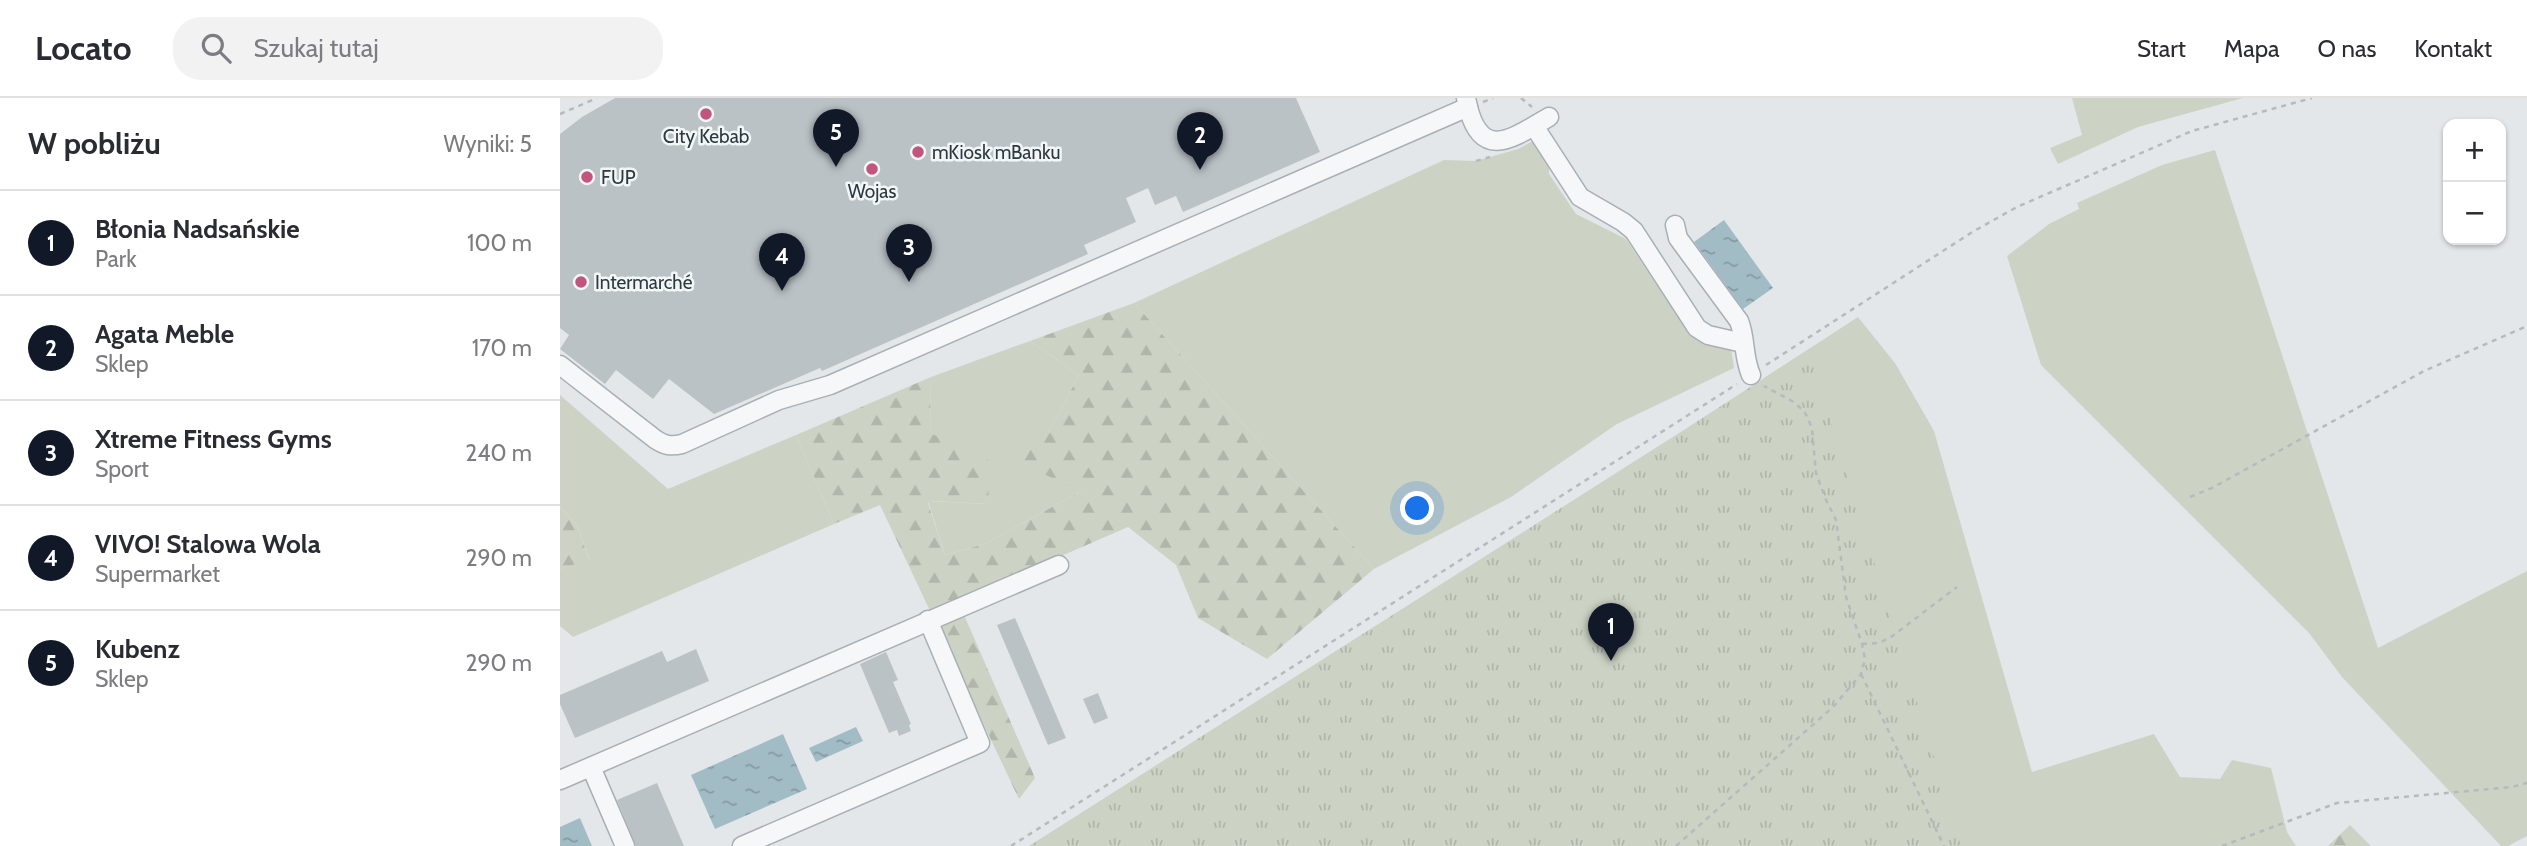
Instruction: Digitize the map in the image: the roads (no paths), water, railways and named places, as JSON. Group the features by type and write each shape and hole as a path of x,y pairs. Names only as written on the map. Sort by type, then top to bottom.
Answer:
{"lane":[{"path":"560,365 654,439 672,446 682,444 779,400 830,385 1471,101 1476,130 1489,141 1506,138 1541,122 1580,197 1634,231 1697,327 1708,335 1743,343"},
{"path":"1675,225 1678,238 1739,321 1751,375"},
{"path":"560,780 1059,565"},
{"path":"742,846 980,743 928,620"},
{"path":"591,767 625,846"}],"water":[{"path":"1724,220 1773,288 1743,309 1694,242"},
{"path":"856,727 863,741 816,762 809,748"},
{"path":"783,734 807,789 715,829 691,775"},
{"path":"580,818 592,846 560,846 560,827"}],"place":[{"name":"City Kebab","path":"706,114"},
{"name":"mKiosk mBanku","path":"918,152"},
{"name":"Kubenz","path":"836,167"},
{"name":"Wojas","path":"872,169"},
{"name":"Agata Meble","path":"1200,170"},
{"name":"FUP","path":"587,177"},
{"name":"Intermarché","path":"581,282"},
{"name":"Xtreme Fitness Gyms","path":"909,282"},
{"name":"VIVO! Stalowa Wola","path":"782,291"},
{"name":"Błonia Nadsańskie","path":"1611,661"}]}
